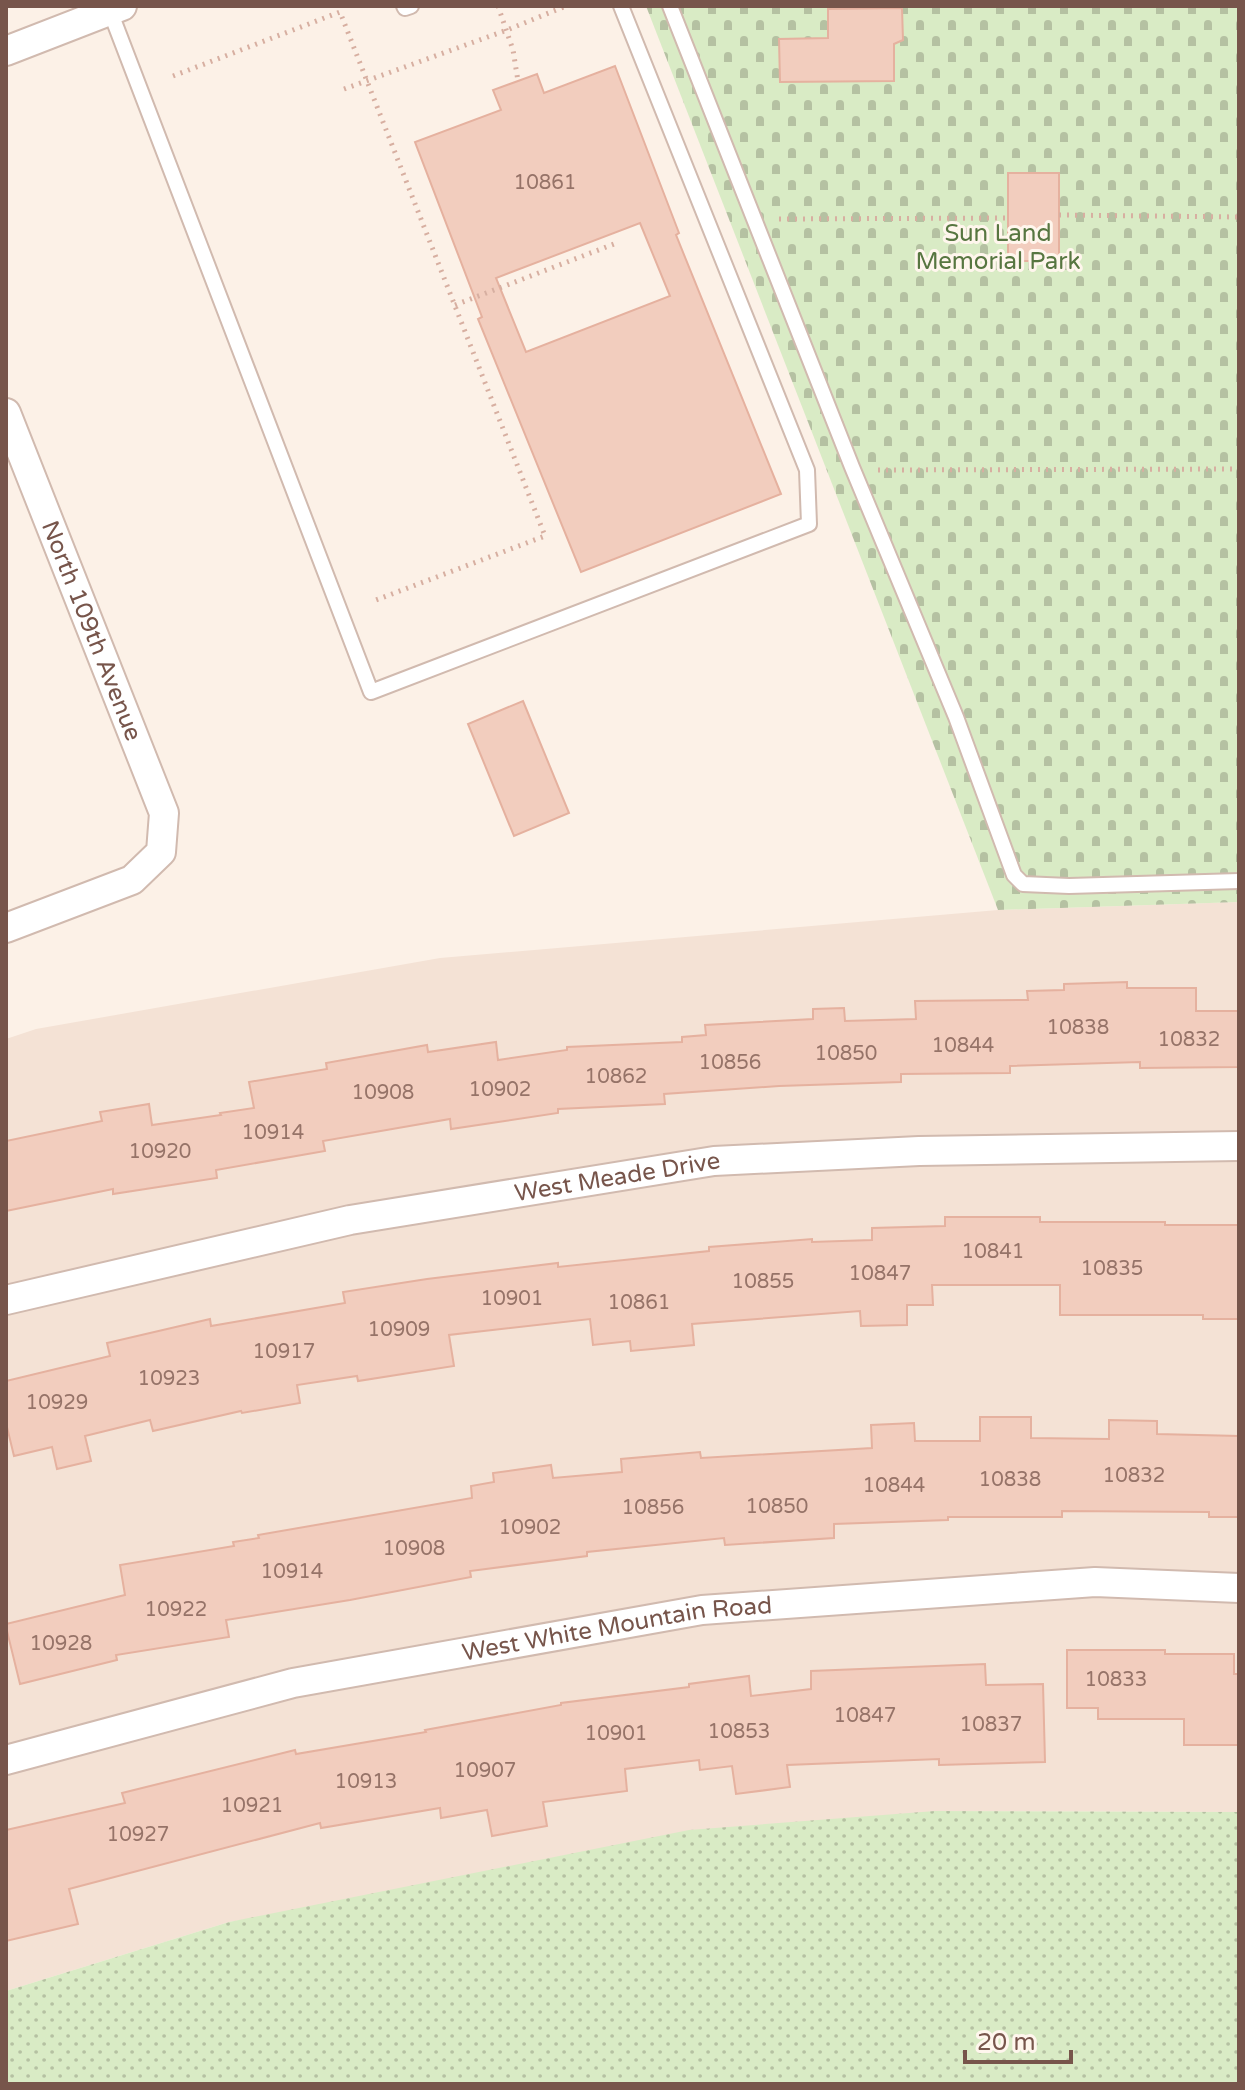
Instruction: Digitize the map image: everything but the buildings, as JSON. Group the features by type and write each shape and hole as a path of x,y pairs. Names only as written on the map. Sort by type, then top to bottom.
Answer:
{"street":[{"path":"6,51 116,8"},
{"name":"North 109th Avenue","path":"6,413 164,813 161,852 132,880 6,928"},
{"name":"West Meade Drive","path":"6,1300 350,1220 714,1161 919,1151 1239,1146"},
{"name":"West White Mountain Road","path":"6,1760 293,1683 702,1610 1095,1582 1239,1588"}],"lane":[{"path":"404,6 411,6"},
{"path":"116,8 371,692 809,524 807,470 621,6"},
{"path":"670,6 853,470 956,717 1014,875 1023,884 1069,886 1239,881"}],"path":[{"path":"498,6 513,50 518,81"},
{"path":"344,89 566,6"},
{"path":"173,76 340,12 545,536 376,600"},
{"path":"1059,215 1239,217"},
{"path":"754,219 1008,218"},
{"path":"455,305 614,244"},
{"path":"853,470 1239,469"}],"shaded area":[{"path":"1239,902 1239,1812 935,1811 229,1922 6,1991 6,1039 36,1029 440,958 998,910"}],"green space":[{"name":"Sun Land Memorial Park","path":"646,6 1239,6 1239,902 998,910"},
{"path":"935,1811 1239,1812 1239,2084 6,2084 6,1991 229,1922 689,1830"}]}
